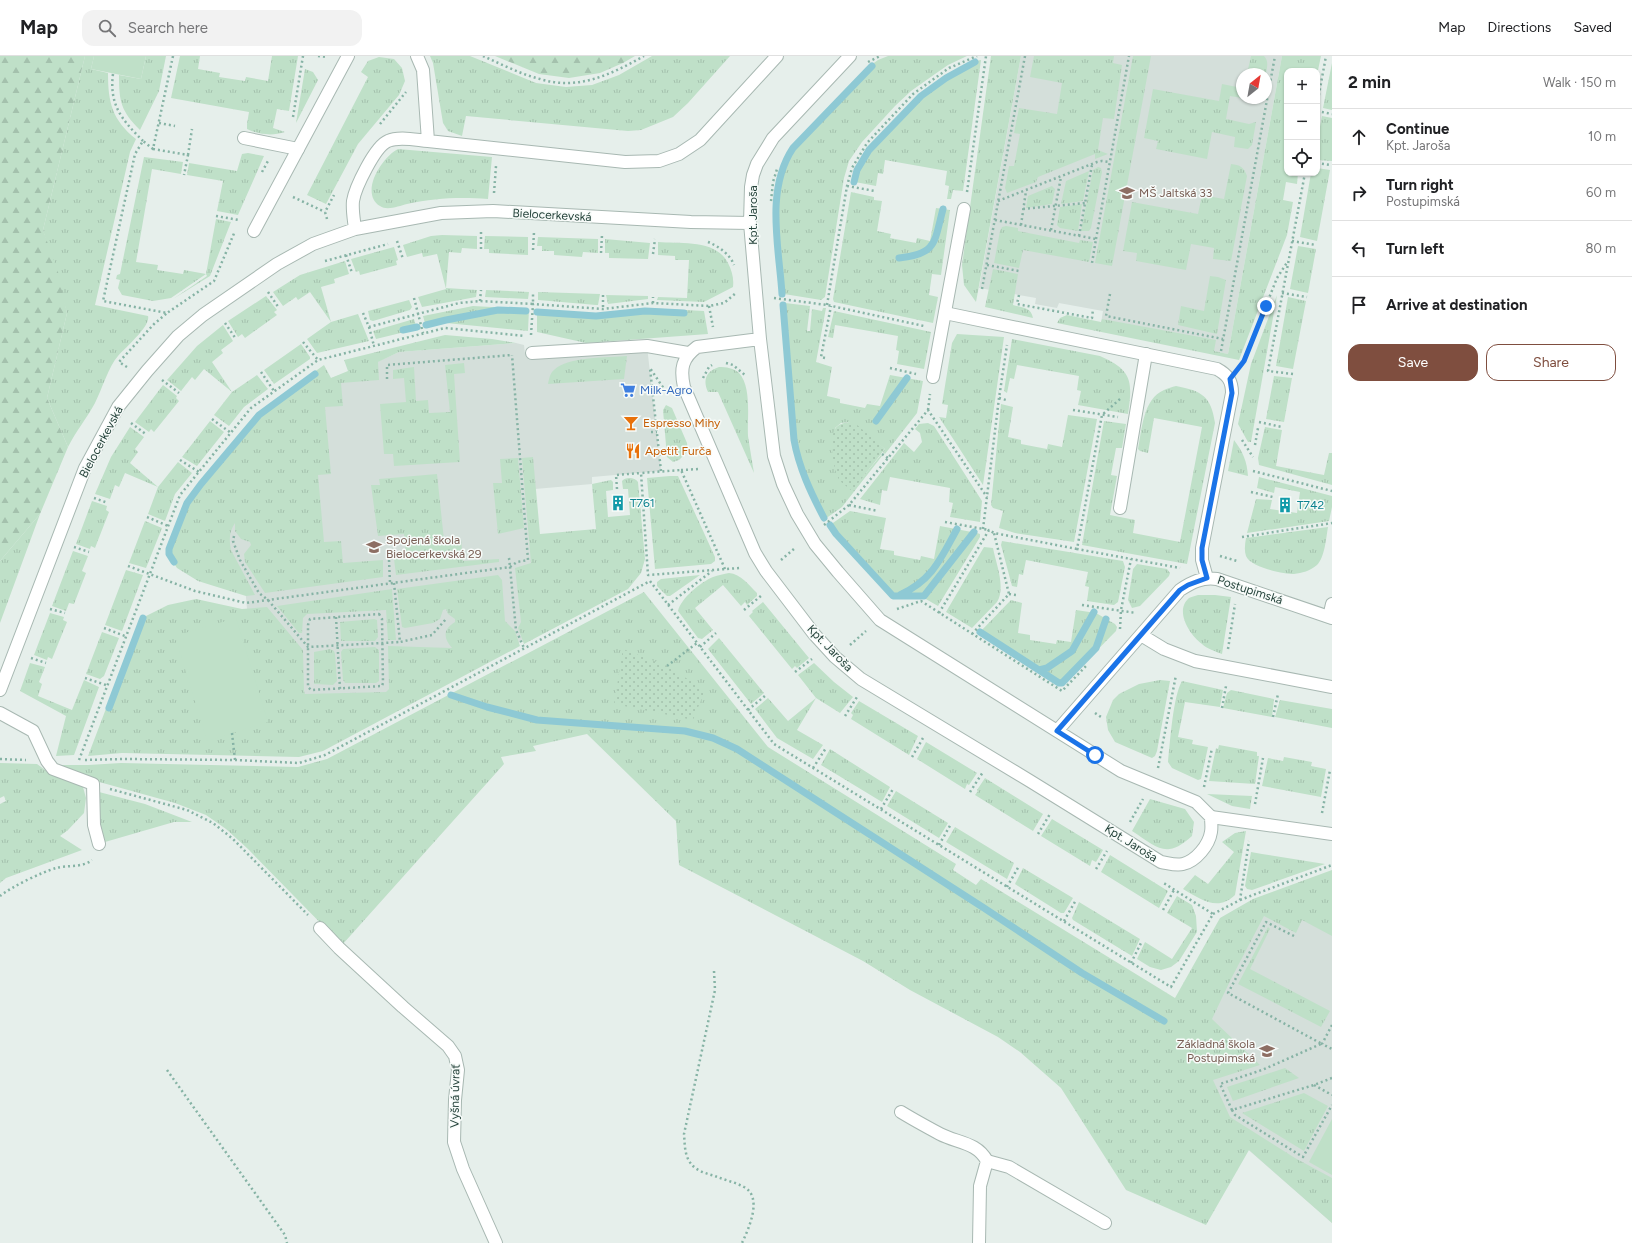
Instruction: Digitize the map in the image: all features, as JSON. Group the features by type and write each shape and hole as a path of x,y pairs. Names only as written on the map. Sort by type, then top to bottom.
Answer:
{"street":[{"path":"254,231 348,56"},
{"path":"418,56 423,70 428,141"},
{"path":"356,229 353,201 369,164 378,148 388,141 400,139 428,141 625,162 659,161 679,154 700,140 777,56"},
{"name":"Kpt. Jaroša","path":"688,353 682,369 684,387 754,553 771,568 814,634 835,657 861,679 1161,862 1183,865 1200,853 1207,843 1211,833 1210,817 1196,802 1121,771 880,620 838,572 816,544 797,514 783,484 774,456 760,339 750,223 751,187 757,164 774,138 850,56"},
{"path":"244,138 298,149"},
{"path":"933,377 964,209"},
{"name":"Bielocerkevská","path":"0,690 85,468 118,407 178,336 203,315 277,264 313,244 356,229 441,212 485,211 691,222 750,223"},
{"path":"945,313 1218,369 1230,379 1232,393 1202,548 1202,560 1207,578"},
{"path":"532,353 648,346 688,353 697,347 760,339"},
{"path":"1120,508 1146,354"},
{"name":"Postupimská","path":"1057,731 1180,590 1188,585 1207,578 1217,579 1330,617"},
{"path":"1330,617 1332,604"},
{"path":"1141,635 1164,649 1195,661 1332,687"},
{"path":"0,713 33,731 47,761 53,769 93,784 94,825 100,844"},
{"path":"1210,817 1332,834"},
{"name":"Vyšná úvrať","path":"320,928 339,948 448,1046 455,1056 458,1070 455,1100 454,1142 463,1169 496,1243"},
{"path":"902,1112 941,1135 972,1146 984,1154 987,1161 980,1186 979,1243"},
{"path":"987,1161 1009,1167 1105,1223"}],"path":[{"path":"153,149 173,56"},
{"path":"261,175 269,158 291,128 303,56"},
{"path":"483,56 540,80 568,83 589,81 615,72 644,56"},
{"path":"863,67 868,62 880,56"},
{"path":"828,305 847,186 852,168 868,143 914,94 949,68 977,56"},
{"path":"964,209 986,56"},
{"path":"982,289 1025,56"},
{"path":"1092,263 1129,56"},
{"path":"1221,352 1275,56"},
{"path":"1317,104 1326,56"},
{"path":"114,74 113,91 117,108 125,123 153,149 188,155"},
{"path":"1320,112 1332,114"},
{"path":"159,123 175,126"},
{"path":"184,174 192,129"},
{"path":"143,140 135,154 103,301 167,313"},
{"path":"998,201 1092,164 1102,161 1110,162"},
{"path":"1320,163 1331,165"},
{"path":"1078,236 1092,164"},
{"path":"771,204 773,182 778,167"},
{"path":"493,200 496,168"},
{"path":"1293,374 1268,370 1304,176"},
{"path":"1051,230 1061,177"},
{"path":"847,186 875,191"},
{"path":"1020,225 1026,190"},
{"path":"292,196 325,212"},
{"path":"1023,210 1056,205 1085,203"},
{"path":"120,362 154,324 167,313 214,281 243,214"},
{"path":"216,216 240,220"},
{"path":"995,220 1096,239"},
{"path":"473,231 486,231"},
{"path":"527,231 542,232"},
{"path":"532,250 534,231"},
{"path":"481,232 481,249"},
{"path":"601,253 602,234 609,235"},
{"path":"653,254 655,236"},
{"path":"318,263 404,239"},
{"path":"397,241 403,258"},
{"path":"704,241 722,250 732,261 734,267"},
{"path":"1292,241 1316,245"},
{"path":"346,255 352,273"},
{"path":"1230,379 1244,361 1277,278 1289,259"},
{"path":"987,265 1019,271"},
{"path":"273,287 267,290 279,308"},
{"path":"369,327 459,303 480,301 603,309 653,303 709,306 724,303 736,294 737,288"},
{"path":"480,301 481,290"},
{"path":"776,290 777,306"},
{"path":"79,761 106,685 180,495 251,408 318,360 423,333 445,328 531,337 534,292"},
{"path":"1282,293 1307,297"},
{"path":"1110,294 1106,316 1223,339"},
{"path":"602,295 603,309"},
{"path":"1019,295 1018,304 1092,318 1093,309"},
{"path":"653,296 653,303"},
{"path":"414,298 423,333"},
{"path":"786,300 828,305 942,330"},
{"path":"825,358 821,357 831,306"},
{"path":"363,313 369,327 374,346"},
{"path":"223,319 236,339"},
{"path":"983,529 998,398 1010,326"},
{"path":"303,342 318,360"},
{"path":"387,379 387,365 518,354"},
{"path":"128,566 196,591 246,603 510,567 517,562 528,560 512,355"},
{"path":"661,472 650,368 667,393"},
{"path":"890,368 912,373"},
{"path":"261,372 274,391"},
{"path":"158,384 166,374"},
{"path":"161,379 179,393"},
{"path":"648,392 653,392"},
{"path":"998,398 1006,400"},
{"path":"831,519 849,505 928,410 987,497"},
{"path":"1073,410 1116,417"},
{"path":"1077,549 1102,415"},
{"path":"133,416 129,422 147,435"},
{"path":"212,418 231,433"},
{"path":"1259,422 1282,427"},
{"path":"1255,445 1258,428"},
{"path":"651,432 657,432"},
{"path":"882,454 888,458"},
{"path":"180,460 199,472"},
{"path":"617,489 616,475 701,469 698,462"},
{"path":"681,470 725,569"},
{"path":"1253,471 1332,492"},
{"path":"641,473 648,575 650,581 774,744 1171,987 1213,914 1161,882"},
{"path":"1251,492 1273,496"},
{"path":"90,496 108,503"},
{"path":"849,505 878,511"},
{"path":"147,517 168,526"},
{"path":"819,520 822,526"},
{"path":"946,522 1077,549 1180,567 1179,572"},
{"path":"1242,536 1332,523"},
{"path":"939,613 988,530"},
{"path":"994,533 1009,594"},
{"path":"234,536 233,541 240,560 259,593 268,600 308,648"},
{"path":"71,546 89,552"},
{"path":"771,568 796,547"},
{"path":"509,558 516,630 524,648"},
{"path":"1125,627 1120,632 1121,610 1131,559"},
{"path":"389,560 390,583"},
{"path":"648,575 740,568 744,573"},
{"path":"668,605 713,570"},
{"path":"124,759 236,760 299,763 325,755 650,581"},
{"path":"394,583 400,642"},
{"path":"744,610 762,594 767,600"},
{"path":"1009,594 1016,595"},
{"path":"972,634 1009,594"},
{"path":"896,609 921,601 1062,691 1088,664"},
{"path":"1082,605 1138,613 1134,618"},
{"path":"47,608 65,613"},
{"path":"379,614 382,619 383,643 384,683 382,686 311,690 308,687 308,625 310,619 336,617 379,614"},
{"path":"336,617 340,689"},
{"path":"308,648 400,642 432,635 446,619"},
{"path":"1229,637 1232,621"},
{"path":"104,628 125,636"},
{"path":"845,649 869,629"},
{"path":"700,647 716,633"},
{"path":"667,666 697,643"},
{"path":"28,657 46,663"},
{"path":"795,672 814,657"},
{"path":"1159,767 1176,675"},
{"path":"85,678 106,685"},
{"path":"1222,708 1226,684"},
{"path":"1273,717 1279,694"},
{"path":"748,710 766,695"},
{"path":"845,716 858,695"},
{"path":"232,733 236,760"},
{"path":"912,757 924,736"},
{"path":"813,768 826,748"},
{"path":"1204,787 1212,748"},
{"path":"976,768 990,776"},
{"path":"1325,795 1330,770"},
{"path":"970,792 983,772"},
{"path":"93,784 187,810 213,823 233,839 320,928"},
{"path":"881,809 893,789"},
{"path":"1130,822 1144,798"},
{"path":"1038,834 1050,813 1056,817"},
{"path":"939,845 950,824"},
{"path":"0,896 8,889 56,868 87,864 96,856 100,844"},
{"path":"1096,869 1108,849 1114,853"},
{"path":"1240,900 1332,865"},
{"path":"1007,887 1020,866"},
{"path":"1163,910 1174,890"},
{"path":"1064,921 1076,900"},
{"path":"1294,936 1266,922 1228,993 1332,1050"},
{"path":"1131,963 1142,941"},
{"path":"714,971 715,990 684,1134 685,1153 692,1166 705,1173 745,1188 753,1198 753,1211 748,1230 742,1243"},
{"path":"1332,1025 1322,1044 1262,1070 1220,1084 1235,1115 1303,1157 1332,1105"},
{"path":"167,1070 284,1235 287,1243"},
{"path":"1232,1110 1332,1078"},
{"path":"1314,1085 1332,1095"},
{"path":"1326,1092 1332,1090"}],"shaded area":[{"name":"MŠ Jaltská 33","path":"1021,56 1282,56 1228,354 1100,329 1103,311 1059,303 1057,308 1035,304 1036,298 979,288"},
{"name":"Spojená škola Bielocerkevská 29","path":"516,343 524,345 525,354 647,346 661,471 592,477 592,484 535,489 538,534 556,621 523,641 391,702 320,749 247,609 245,586 192,567 331,378 375,363 399,352"},
{"name":"Základná škola Postupimská","path":"1332,888 1332,1223 1211,1117 1196,1017 1252,906"}],"green space":[{"path":"0,56 85,56 43,230 58,272 67,313 47,398 68,447 40,514 0,561"},
{"path":"85,56 94,56 91,69 108,73 109,93 113,110 122,125 136,139 130,152 95,305 148,316 148,320 142,331 115,360 95,403 68,447 47,398 67,313 43,230"},
{"path":"94,56 146,56 141,79 91,69"},
{"path":"146,56 166,56 159,91 140,130 122,106 119,75 141,79"},
{"path":"180,56 200,56 198,69 220,73 219,77 245,81 246,77 268,81 272,56 298,56 289,111 277,109 273,128 285,132 276,134 256,133 247,129 249,112 171,98"},
{"path":"430,56 470,56 536,83 566,87 592,85 619,75 652,56 730,56 688,103 673,117 641,130 628,131 466,116 462,136 448,131 443,123 433,63"},
{"path":"495,56 635,56 600,73 569,78 539,74"},
{"path":"888,56 967,56 948,65 911,91 862,142 849,161 844,178 825,297 821,300 784,294 777,219 780,181 786,163 795,147 872,66 871,65"},
{"path":"991,56 1021,56 976,302 964,285 962,265"},
{"path":"1034,56 1114,56 1113,63 1122,65 1114,119 1103,118 1098,150 1108,154 1095,159 1095,154 1038,177 1036,182 1007,193 1005,188 1009,166 1014,166 1020,134 1014,133 1019,108 1057,114 1062,83 1030,77"},
{"path":"1133,56 1151,56 1112,266 1095,263"},
{"path":"1251,56 1264,56 1266,58 1267,68 1248,68"},
{"path":"1282,56 1321,56 1318,68 1284,68 1284,176 1298,176 1297,184 1286,182 1283,200 1293,202 1287,235 1239,360 1057,323 1060,318 1067,315 1101,322 1102,319 1216,340 1214,351 1228,354"},
{"path":"379,57 394,59 402,68 405,81 399,95 358,144 326,204 307,195 368,77 361,72 368,61"},
{"path":"981,60 963,191 953,190 951,199 947,199 949,186 945,185 947,171 885,160 883,174 878,173 876,186 855,182 857,170 863,159 922,96 946,78 975,63 975,61"},
{"path":"1332,63 1332,110 1323,108"},
{"path":"305,69 313,72 318,80 296,123"},
{"path":"1222,84 1236,87 1236,97 1230,96 1226,119 1249,124 1256,122 1252,145 1248,149 1234,147 1235,137 1212,132 1207,159 1156,149 1158,141 1144,138 1153,89 1219,101"},
{"path":"1322,116 1332,118 1332,161 1320,160 1320,127"},
{"path":"398,149 492,157 488,199 447,198 427,200 390,208 380,206 374,200 372,184 385,159"},
{"path":"248,153 264,156 238,215 217,211 223,181 187,175 189,163 237,171 242,154"},
{"path":"144,157 183,162 181,174 152,169 136,262 158,265 157,270 183,274 184,270 206,274 171,298 153,301 122,295 118,288 120,280 116,279 117,275 120,274"},
{"path":"1231,164 1241,167 1247,176 1231,261 1213,259 1214,248 1191,244 1186,270 1136,261 1137,253 1123,251 1132,202 1198,214 1202,195 1224,199"},
{"path":"1098,167 1101,168 1102,172 1091,228 1089,231 1081,231 1093,170"},
{"path":"1320,168 1330,170 1317,241 1300,237 1310,176 1320,176"},
{"path":"1089,171 1083,201 1061,204 1066,181"},
{"path":"1052,186 1055,189 1052,204 1026,208 1028,196"},
{"path":"851,192 874,197 874,200 882,201 877,231 891,234 890,238 916,243 917,238 930,241 936,208 950,210 941,275 932,274 929,295 938,297 933,323 834,302 833,299"},
{"path":"1082,204 1078,231 1060,228 1057,225 1060,207"},
{"path":"216,219 231,222 210,276 173,299 207,276 206,274"},
{"path":"1006,226 1018,228 1018,231 1079,243 1080,240 1093,242 1089,262 1023,250 1019,268 994,263 1000,231 1002,227"},
{"path":"431,236 477,236 477,249 462,248 461,253 449,252 446,288 477,290 476,297 422,307 418,297 446,289 437,254 423,257 422,253 407,257 403,245"},
{"path":"485,236 528,237 528,255 489,253 489,249 484,249"},
{"path":"538,237 598,239 598,253 583,252 582,257 554,255 554,251 542,251 542,246 537,246"},
{"path":"605,239 650,243 648,259 609,258 609,253 605,253"},
{"path":"658,242 697,244 707,246 715,250 722,255 731,269 733,287 704,302 657,300 658,297 687,298 689,260 675,260 675,256 658,255"},
{"path":"1298,246 1316,249 1308,293 1290,289"},
{"path":"394,247 398,260 396,261 397,265 360,275 359,271 356,272 351,259"},
{"path":"345,261 349,274 334,279 335,283 321,287 331,322 310,292 298,300 296,297 283,306 273,292 300,275"},
{"path":"993,269 1018,274 1013,305 1028,310 1032,314 1033,318 985,307"},
{"path":"1210,276 1226,280 1217,334 1178,325 1181,306 1204,311"},
{"path":"486,290 529,292 528,299 485,297"},
{"path":"538,292 600,294 598,305 596,305 538,300"},
{"path":"606,295 648,296 648,299 608,304"},
{"path":"1277,295 1251,442 1248,442 1238,424 1251,364"},
{"path":"266,296 277,310 274,312 277,315 245,338 242,334 238,337 228,321"},
{"path":"1288,297 1306,301 1293,369 1276,366"},
{"path":"409,300 412,307 410,310 373,321 370,320 368,311"},
{"path":"785,303 810,306 807,331 810,331 812,309 822,311 823,308 826,308 816,362 832,367 827,396 840,399 840,403 865,408 867,404 880,406 890,375 923,381 917,413 885,454 883,452 885,449 849,422 841,423 835,428 852,490 881,455 882,456 842,507 825,519 801,469 794,439"},
{"path":"473,306 529,309 528,331 446,323 426,327 423,316"},
{"path":"645,308 704,311 708,334 586,343 537,332 537,310 596,314"},
{"path":"834,311 931,332 924,369 897,364 899,351 896,350 898,336 835,325 833,338 828,337"},
{"path":"358,314 369,341 317,353 307,339 331,322"},
{"path":"414,319 417,329 376,339 373,331"},
{"path":"223,325 233,341 221,350 223,353 212,362 232,392 204,369 195,380 192,377 181,391 167,380 197,346"},
{"path":"957,334 1004,337 983,485 939,417 946,418 948,405 942,404 952,343"},
{"path":"445,335 492,339 516,343 399,352 378,362 379,380 341,383 343,406 325,407 331,474 318,475 324,542 341,541 343,563 383,560 383,577 265,593 245,562 244,554 251,545 250,542 241,539 235,531 235,523 230,536 231,550 255,595 246,596 198,581 177,568 169,556 167,549 188,499 256,414 324,365 331,378 348,371 344,360"},
{"path":"1012,339 1100,356 1119,366 1128,378 1130,385 1130,403 1128,414 1078,405 1081,391 1077,390 1079,376 1017,365 1014,379 1010,378 1007,393 1004,391"},
{"path":"301,344 310,359 274,384 264,370"},
{"path":"627,356 624,379 548,384 553,371 560,365 568,362 588,358"},
{"path":"464,363 465,373 454,374 460,462 394,466 393,454 384,454 380,404 406,402 404,378 393,379 393,370 414,367 416,401 428,400 429,413 450,412 445,365"},
{"path":"719,367 730,368 737,371 746,386 748,403 748,436 754,473 718,392 708,392 706,387 707,376 711,371"},
{"path":"257,375 268,389 244,407 229,426 214,415 232,392"},
{"path":"1274,376 1292,378 1284,422 1266,419"},
{"path":"163,385 177,396 176,398 179,401 154,432 151,429 149,432 135,422"},
{"path":"1176,386 1192,390 1204,396 1211,407 1215,423 1187,564 1082,545 1104,421 1126,424 1122,448 1116,448 1111,475 1117,476 1110,515 1135,520 1133,533 1180,542 1202,427 1154,418 1148,453 1138,449 1142,424 1152,400 1157,394 1168,388"},
{"path":"1001,404 1013,407 1008,437 1021,440 1021,444 1047,449 1048,444 1062,447 1068,415 1097,419 1074,542 1015,533 999,528 1003,511 993,508 991,505"},
{"path":"666,405 672,408 687,443 688,451 679,460 673,462 667,457 663,410"},
{"path":"210,421 224,432 197,466 182,457"},
{"path":"849,422 856,424 885,449 852,491 840,481 838,477 835,470 832,447 833,433 836,427 843,423"},
{"path":"928,423 934,426 982,501 980,522 950,517 953,503 949,502 950,488 890,477 887,491 882,490 880,505 860,499 904,443 914,452 922,442 920,433 915,429 919,424"},
{"path":"130,427 144,437 135,449 138,452 130,463 158,487 125,473 119,487 115,485 110,499 95,494 111,457"},
{"path":"1265,427 1282,430 1276,466 1324,475 1329,453 1332,453 1332,485 1259,465 1258,458"},
{"path":"1234,440 1244,457 1248,476 1228,471"},
{"path":"533,457 540,534 596,529 592,484 611,480 613,482 613,490 606,491 608,517 630,515 628,489 623,489 622,481 630,478 637,480 645,559 641,573 628,589 524,644 518,628 521,622 515,568 531,563 522,458"},
{"path":"518,458 524,528 498,534 493,483 502,483 500,459"},
{"path":"178,462 192,473 175,494 165,521 148,514 158,487"},
{"path":"437,474 444,540 461,539 463,561 499,559 499,562 396,575 394,559 406,558 404,534 378,536 371,485 380,485 379,479"},
{"path":"678,476 715,557 715,561 711,564 655,569 647,478"},
{"path":"1259,477 1332,496 1332,507 1329,521 1247,533 1256,499 1272,500 1270,509 1297,513 1300,492 1275,487 1274,493 1257,488"},
{"path":"92,501 107,506 106,510 109,512 95,548 91,546 90,549 76,544"},
{"path":"850,511 886,518 880,549 894,551 894,555 920,560 921,556 934,559 940,526 977,533 980,534 980,537 938,606 924,598 924,596 894,595 837,535 830,525"},
{"path":"40,514 0,623 0,561"},
{"path":"145,521 162,528 146,568 129,563"},
{"path":"1328,527 1325,547 1320,562 1306,571 1294,574 1282,573 1260,567 1249,560 1246,556 1246,538"},
{"path":"1002,541 1123,561 1125,567 1118,602 1114,605 1087,601 1089,587 1085,586 1088,572 1026,560 1023,575 1019,574 1017,587 1012,586 1001,545"},
{"path":"984,547 993,548 1000,575 1000,596 997,602 972,628 946,612"},
{"path":"73,551 88,556 82,571 86,573 74,604 69,603 66,611 52,606"},
{"path":"1137,564 1167,569 1170,573 1169,576 1140,606 1132,608 1128,600 1133,569"},
{"path":"126,570 143,575 122,631 105,625"},
{"path":"729,573 737,575 744,580 757,593 757,596 747,605 745,602 741,606 723,585 695,608 713,630 702,639 698,638 678,611 680,606 692,591 708,579"},
{"path":"498,575 502,580 505,621 515,631 520,646 323,751 299,757 122,753 88,756 140,619 168,605 196,599 242,609 267,607 303,650 305,694 386,692 389,689 388,646 452,648 447,641 446,631 455,622 455,619 448,614 446,609 443,610 440,619 433,623 405,628 402,627 397,589"},
{"path":"700,575 670,596 667,596 657,586 657,582 661,579"},
{"path":"392,589 396,640 388,640 386,610 307,614 303,618 302,633 299,633 277,606"},
{"path":"644,592 768,747 956,864 953,870 976,885 981,879 1175,998 1220,918 1253,899 1332,870 1332,936 1302,920 1296,933 1264,916 1212,1019 1260,1065 1213,1080 1230,1117 1295,1158 1332,1178 1332,1223 1249,1150 1206,1225 1126,1190 1061,1088 1020,1052 998,1037 910,990 863,961 679,865 676,821 587,734 533,746 536,751 501,757 504,764 342,945 248,849 226,829 206,815 175,803 92,780 57,765 121,763 298,767 327,759"},
{"path":"1198,595 1231,597 1222,654 1209,649 1197,640 1185,622 1183,609 1185,603 1189,598"},
{"path":"1011,600 1022,603 1018,633 1030,635 1030,640 1056,644 1057,640 1071,642 1076,610 1096,613 1115,624 1117,627 1116,631 1065,683 1062,685 1058,684 979,633"},
{"path":"763,602 809,658 797,668 795,666 792,669 749,616 753,612 752,611"},
{"path":"50,613 64,617 63,620 67,622 52,659 48,657 47,660 34,655"},
{"path":"236,618 268,722 207,741 175,636"},
{"path":"377,620 378,637 375,641 341,641 340,622"},
{"path":"102,632 119,638 104,676 100,679 86,674"},
{"path":"719,638 764,693 751,704 708,649"},
{"path":"375,647 379,650 379,681 376,683 345,683 343,680 341,652 343,649"},
{"path":"330,649 334,651 335,654 337,681 333,685 314,684 314,652"},
{"path":"623,649 667,666 705,690 693,720 614,704"},
{"path":"30,663 45,667 39,682 42,684 38,696 72,710 84,680 99,687 74,755 56,756 66,716 20,691"},
{"path":"814,663 853,697 840,713 816,698 798,675"},
{"path":"1160,680 1170,681 1157,751 1155,756 1152,758 1115,742 1108,730 1106,717 1113,700 1119,694 1139,684"},
{"path":"1182,681 1223,690 1220,707 1185,702 1178,737 1193,740 1192,744 1208,747 1201,779 1198,780 1172,768 1168,762 1174,708 1176,697"},
{"path":"1231,690 1274,699 1272,717 1223,708 1227,693"},
{"path":"768,698 788,721 816,698 797,730 823,745 813,759 777,738 755,709"},
{"path":"1280,700 1332,709 1332,728 1275,717"},
{"path":"859,701 918,736 909,755 851,719 853,715 851,713"},
{"path":"926,742 977,773 969,785 967,784 965,789 917,759"},
{"path":"1219,745 1257,752 1257,756 1259,756 1255,784 1209,781 1216,748 1218,749"},
{"path":"830,749 890,787 882,802 821,765"},
{"path":"1284,757 1312,762 1311,766 1326,769 1321,797 1262,786 1268,758 1283,761"},
{"path":"0,763 37,764 48,772 79,783 83,787 86,798 84,813 68,830 60,836 82,850 6,878 0,883 0,804 6,801 4,796 0,798"},
{"path":"985,778 1043,814 1033,831 975,795"},
{"path":"896,791 948,823 939,838 887,806"},
{"path":"99,792 145,804 192,822 174,822 105,842 99,819"},
{"path":"1207,794 1252,796 1250,809 1232,806"},
{"path":"1150,799 1185,809 1194,822 1192,836 1175,848 1168,849 1155,846 1132,831"},
{"path":"1052,819 1103,850 1096,862 1092,860 1090,866 1041,836"},
{"path":"955,827 1014,863 1007,879 946,842"},
{"path":"1246,831 1235,895 1222,903 1216,903 1202,900 1183,889 1195,875 1208,884 1234,852 1222,842 1235,833"},
{"path":"1251,852 1325,864 1252,890 1247,889 1245,886"},
{"path":"1110,855 1168,891 1159,908 1101,872"},
{"path":"1023,868 1073,898 1064,913 1061,913 1015,884"},
{"path":"1177,896 1192,905 1196,916 1197,932 1179,961 1171,967 1161,970 1150,967 1137,959 1145,942 1172,959 1192,928 1167,913"},
{"path":"1079,902 1140,939 1132,956 1073,920 1072,918"},
{"path":"1268,927 1270,929 1250,969 1330,1011 1321,1027 1238,984"},
{"path":"1285,1068 1299,1078 1233,1101 1227,1087"},
{"path":"1304,1093 1328,1106 1304,1151 1242,1113"},
{"path":"1332,1119 1332,1175 1309,1162"}],"waterway":[{"path":"854,182 857,170 869,150 921,96 946,78 975,62"},
{"path":"782,294 777,238 776,200 784,164 793,148 872,66"},
{"path":"899,258 921,253 932,245 938,230 943,209"},
{"path":"783,305 794,440 806,480 824,518"},
{"path":"426,325 498,310 526,311"},
{"path":"537,312 596,316 645,311 684,313"},
{"path":"403,330 417,327"},
{"path":"174,562 169,554 169,549 187,503 201,484 259,415 315,374"},
{"path":"876,421 907,378"},
{"path":"830,525 836,534 893,596 924,596 974,532"},
{"path":"900,595 911,589 928,575 940,559 957,529"},
{"path":"1039,670 1047,668 1072,651 1094,612"},
{"path":"109,708 143,618"},
{"path":"980,632 1059,683 1062,683 1096,648 1106,619"},
{"path":"451,695 487,707 537,720 685,731 713,738 737,749 1082,973 1164,1021"}],"place":[{"name":"MŠ Jaltská 33","path":"1127,193"},
{"name":"Milk-Agro","path":"628,390"},
{"name":"Espresso Mihy","path":"631,423"},
{"name":"Apetit Furča","path":"633,451"},
{"name":"T761","path":"618,503"},
{"name":"T742","path":"1285,505"},
{"name":"Spojená škola Bielocerkevská 29","path":"374,547"},
{"name":"Základná škola Postupimská","path":"1267,1051"}],"route":[{"path":"1095,755 1057,731 1180,590 1196,581 1207,578 1202,560 1202,548 1232,393 1230,379 1244,361 1266,306"}]}
